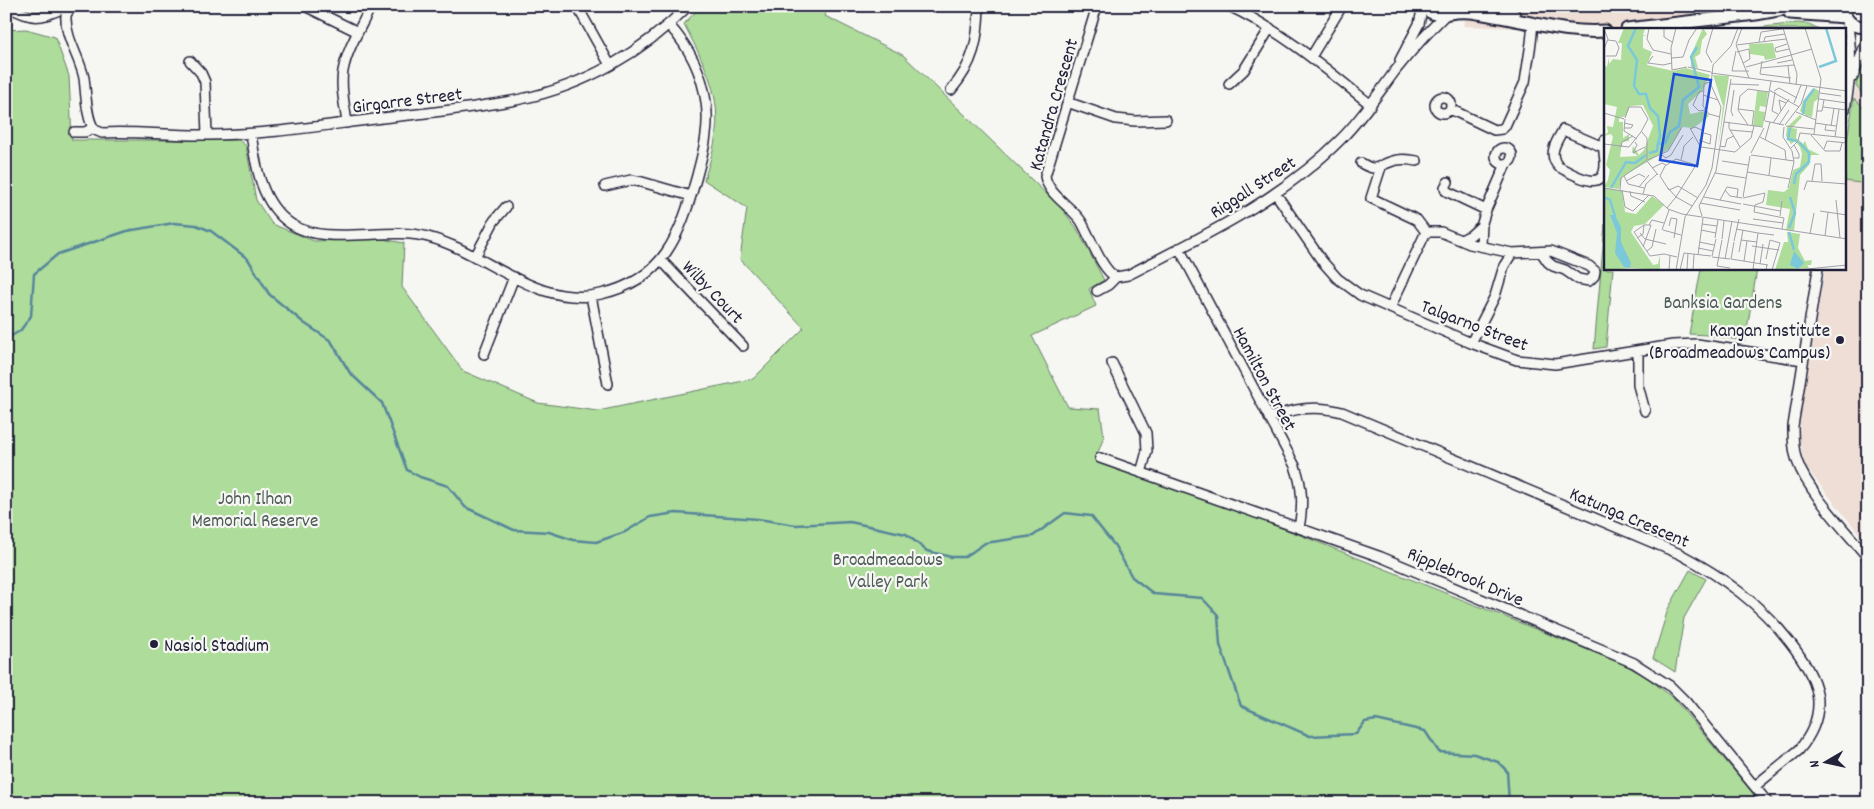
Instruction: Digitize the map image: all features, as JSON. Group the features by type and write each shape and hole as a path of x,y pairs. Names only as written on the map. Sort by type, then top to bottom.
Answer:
{"street":[{"path":"7,6 27,17 46,16 69,6"},
{"path":"73,6 67,12 65,18 69,37 82,72 93,128 85,132 74,132"},
{"path":"305,6 358,32"},
{"path":"347,123 342,87 343,70 349,51 371,6"},
{"path":"577,6 610,65"},
{"name":"Girgarre Street","path":"93,128 102,133 251,134 522,99 573,84 610,65 648,42 688,6"},
{"path":"951,90 964,74 977,43 978,6"},
{"name":"Katandra Crescent","path":"1097,6 1045,176 1046,182 1079,219 1109,273 1116,277"},
{"path":"1230,6 1270,28 1310,56 1371,104"},
{"path":"1310,56 1342,6"},
{"path":"1423,6 1433,14 1450,11 1472,11 1579,31 1604,31"},
{"name":"Riggall Street","path":"1396,70 1419,24 1423,6"},
{"path":"1496,6 1530,22"},
{"path":"1636,28 1756,14 1801,6"},
{"name":"Riggall Street","path":"1097,291 1108,285 1116,277 1128,276 1276,194 1324,156 1355,125 1396,70 1450,11"},
{"path":"1756,14 1845,15 1859,27 1868,26"},
{"path":"1845,15 1851,41 1850,85"},
{"path":"46,16 58,19 69,37"},
{"path":"1450,109 1497,131 1505,126 1525,82 1531,44 1530,22"},
{"path":"251,134 264,192 275,211 293,225 323,234 395,232 422,235 448,243 514,277 546,291 570,296 591,296 623,287 637,279 661,260 673,244 691,196 706,142 706,100 696,65 669,24"},
{"path":"1229,84 1244,70 1270,28"},
{"path":"1846,104 1850,85 1868,37"},
{"path":"190,61 201,73 205,82 207,135"},
{"path":"1067,102 1116,119 1135,121 1166,120"},
{"path":"1604,144 1563,130 1556,142 1553,153 1556,164 1559,167 1583,179 1598,180 1604,173"},
{"path":"1361,163 1368,167 1381,167 1395,160 1418,161"},
{"path":"1481,246 1482,224 1486,210 1506,164"},
{"path":"1381,167 1371,198 1417,220 1426,232"},
{"path":"605,186 631,180 691,196"},
{"path":"1448,182 1445,187 1446,191 1486,210"},
{"name":"Talgarno Street","path":"1276,194 1330,271 1352,290 1471,343 1517,360 1544,364 1571,363 1673,345 1697,344 1803,360"},
{"path":"475,257 494,221 506,207"},
{"path":"1461,240 1471,235 1482,224"},
{"path":"1426,232 1441,232 1481,246 1512,253 1550,251 1589,266 1595,271 1594,276 1589,281 1578,279 1548,262 1541,252"},
{"path":"1390,308 1426,232"},
{"name":"Hamilton Street","path":"1179,248 1295,466 1303,507 1300,528"},
{"path":"1471,343 1495,296 1504,266 1512,253"},
{"name":"Wilby Court","path":"661,260 743,346"},
{"path":"1818,270 1792,426 1793,445 1796,460 1808,484 1868,558"},
{"path":"484,354 514,277"},
{"path":"591,296 608,384"},
{"path":"1638,351 1638,385 1645,411"},
{"path":"1112,363 1146,432 1147,451 1141,473"},
{"name":"Katunga Crescent","path":"1268,418 1295,409 1318,407 1342,412 1680,554 1719,575 1739,590 1773,621 1804,660 1814,679 1817,690 1817,714 1805,743 1755,786"},
{"name":"Ripplebrook Drive","path":"1100,458 1413,569 1626,659 1649,671 1670,686 1686,702 1768,803"}],"shaded area":[{"path":"1469,6 1813,6 1711,25 1668,28 1604,28 1604,31 1463,26"},
{"name":"Kangan Institute (Broadmeadows Campus)","path":"1868,59 1868,545 1805,466 1799,437 1801,411 1825,270 1846,270 1846,145 1856,86"}],"green space":[{"name":"Broadmeadows Valley Park","path":"701,6 828,6 825,16 903,55 1061,208 1076,227 1104,280 1089,289 1096,306 1032,336 1068,407 1100,409 1104,436 1095,461 1265,521 1623,664 1647,677 1674,699 1761,803 6,803 6,30 26,29 55,37 69,76 72,140 239,140 246,146 256,200 272,224 314,241 382,239 404,243 402,287 463,371 538,403 598,411 753,379 804,328 740,259 747,208 704,180 712,155 717,116 713,89 708,75 684,24"},
{"path":"1797,23 1809,24 1817,28 1756,28"},
{"path":"1868,52 1868,101 1856,86"},
{"path":"1854,98 1868,112 1868,184 1846,181 1846,145"},
{"name":"Banksia Gardens","path":"1604,235 1604,270 1613,270 1606,347 1594,349"},
{"name":"Banksia Gardens","path":"1701,270 1757,270 1745,341 1689,334"},
{"path":"1690,570 1706,579 1684,618 1675,672 1653,658 1668,609"}],"waterway":[{"path":"6,339 20,331 31,316 34,274 58,254 127,231 174,223 196,225 211,231 248,259 269,294 304,323 331,341 350,373 382,403 407,470 420,477 448,486 465,507 514,530 549,532 573,540 596,542 625,532 650,517 676,513 758,519 796,525 850,522 906,534 927,551 951,557 965,557 985,543 1033,536 1065,513 1091,516 1115,546 1132,577 1154,594 1202,598 1218,615 1220,645 1241,706 1310,736 1356,734 1365,722 1376,720 1425,731 1439,752 1474,754 1498,762 1507,771 1509,803"}],"place":[{"name":"Kangan Institute (Broadmeadows Campus)","path":"1840,340"},
{"name":"Nasiol Stadium","path":"154,644"}],"park label":[{"name":"John Ilhan Memorial Reserve","path":"255,508"}]}
